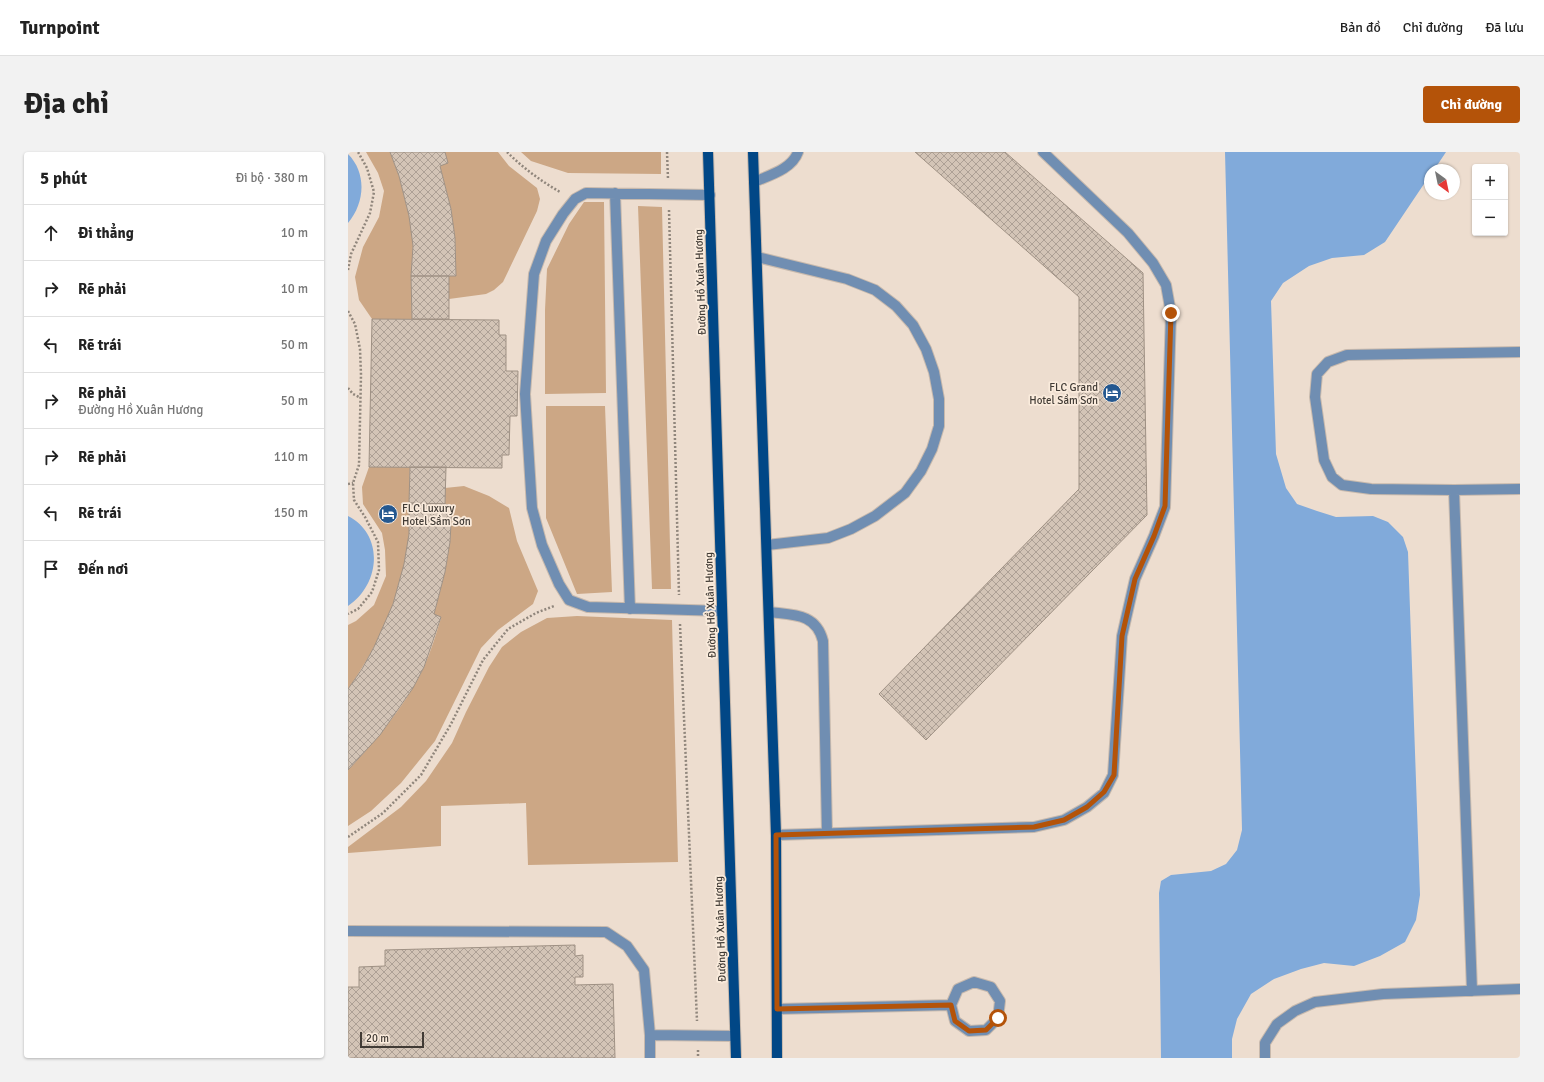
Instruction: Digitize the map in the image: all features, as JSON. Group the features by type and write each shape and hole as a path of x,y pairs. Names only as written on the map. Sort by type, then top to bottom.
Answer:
{"main road":[{"name":"Đường Hồ Xuân Hương","path":"708,152 736,1058"},
{"path":"753,152 776,835 777,1058"}],"street":[{"path":"754,182 785,168 796,158 798,152"},
{"path":"776,835 1034,827 1064,820 1087,807 1104,792 1114,775 1122,636 1135,579 1154,536 1165,506 1171,313 1166,285 1153,263 1128,233 1043,152"},
{"path":"710,195 586,193 575,199 563,214 546,241 534,274 525,394 532,508 542,545 559,584 569,600 588,607 722,611"},
{"path":"615,193 630,609"},
{"path":"757,257 847,279 875,290 896,306 913,325 926,349 934,372 939,399 939,426 932,449 921,471 905,493 875,516 851,529 828,538 767,545"},
{"path":"1520,352 1347,355 1328,362 1317,374 1315,397 1324,460 1332,477 1342,486 1371,489 1520,489"},
{"path":"1454,490 1472,990"},
{"path":"769,612 805,617 814,623 821,631 823,642 827,833"},
{"path":"348,931 606,932 627,946 644,970 650,1035 650,1058"},
{"path":"974,982 991,987 1000,1001 998,1018 986,1030 974,1031 969,1031 955,1021 951,1005 958,989 974,982"},
{"path":"1266,1058 1266,1043 1278,1024 1295,1011 1315,1002 1383,994 1520,989"},
{"path":"777,1009 951,1005"},
{"path":"650,1035 735,1036"}],"path":[{"path":"348,270 351,254 370,213 374,192 367,168 358,152"},
{"path":"508,152 545,184 575,199"},
{"path":"348,311 355,324 360,349 361,398 359,465 353,483 354,500 378,542 379,570 372,592 358,609 348,614"},
{"path":"348,388 353,394 361,398"},
{"path":"348,484 353,483"},
{"path":"348,837 383,813 422,775 451,724 483,660 508,629 536,613 569,600"}],"shaded area":[{"path":"366,152 390,152 399,176 409,216 413,246 411,276 412,319 372,319 359,300 355,277 363,247 379,217 384,191 378,173"},
{"path":"445,152 498,152 509,166 537,188 540,199 537,211 503,282 494,290 486,294 449,299 449,276 456,275 455,238 451,209 440,166"},
{"path":"521,152 661,152 661,174 568,173 531,161"},
{"path":"584,202 604,202 606,393 545,394 545,310 547,269 569,224"},
{"path":"638,206 662,207 671,589 652,589"},
{"path":"546,406 605,406 612,592 577,594 546,518"},
{"path":"369,467 410,467 409,534 402,576 389,616 360,672 348,689 348,625 356,621 374,605 386,576 385,550 382,533 363,504 362,487"},
{"path":"464,486 489,496 509,508 517,541 538,591 533,604 498,630 481,648 435,741 401,783 371,811 348,826 348,770 380,734 400,708 424,667 433,642 441,618 434,614 445,572 450,542 452,506 445,504 445,488"},
{"path":"577,616 672,620 678,862 528,865 526,803 441,806 441,846 348,853 348,847 401,807 426,781 452,743 489,667 502,647 521,632 547,618"}],"water":[{"path":"1225,152 1446,152 1438,164 1424,164 1424,184 1385,242 1364,255 1332,258 1309,266 1283,283 1271,301 1276,454 1286,488 1297,504 1317,511 1336,517 1373,516 1388,522 1403,537 1408,552 1420,895 1416,920 1405,942 1380,956 1354,966 1324,963 1301,969 1274,979 1251,994 1237,1019 1232,1039 1232,1058 1161,1058 1159,893 1161,881 1171,875 1211,871 1226,864 1237,850 1242,830"},
{"path":"348,154 358,170 362,188 358,206 348,223"},
{"path":"348,516 360,524 368,535 373,547 374,560 372,573 367,586 359,597 348,606"}],"building":[{"path":"390,152 445,152 448,163 440,166 451,209 455,238 456,276 411,276 413,246 409,216 399,176"},
{"name":"FLC Grand Hotel Sầm Sơn","path":"915,152 1005,152 1143,273 1147,515 926,740 879,694 1079,489 1079,297"},
{"path":"411,276 449,276 449,319 412,319"},
{"path":"372,319 499,320 499,335 506,335 506,371 518,371 517,416 510,416 509,455 502,455 502,468 369,467"},
{"path":"410,467 446,467 445,504 409,503"},
{"path":"409,503 445,504 452,506 450,542 445,572 434,614 441,617 424,667 413,688 380,735 348,770 348,689 362,669 374,647 393,604 404,564 409,534"},
{"path":"575,945 575,956 583,955 583,977 575,977 575,985 613,984 615,1058 348,1058 348,987 359,987 359,967 385,966 385,950"}],"place":[{"name":"FLC Grand Hotel Sầm Sơn","path":"1112,393"},
{"name":"FLC Luxury Hotel Sầm Sơn","path":"388,514"}],"route":[{"path":"998,1018 986,1030 969,1031 955,1021 951,1005 777,1009 776,835 1034,827 1064,820 1087,807 1104,792 1114,775 1122,636 1135,579 1154,536 1165,506 1171,313"}]}
